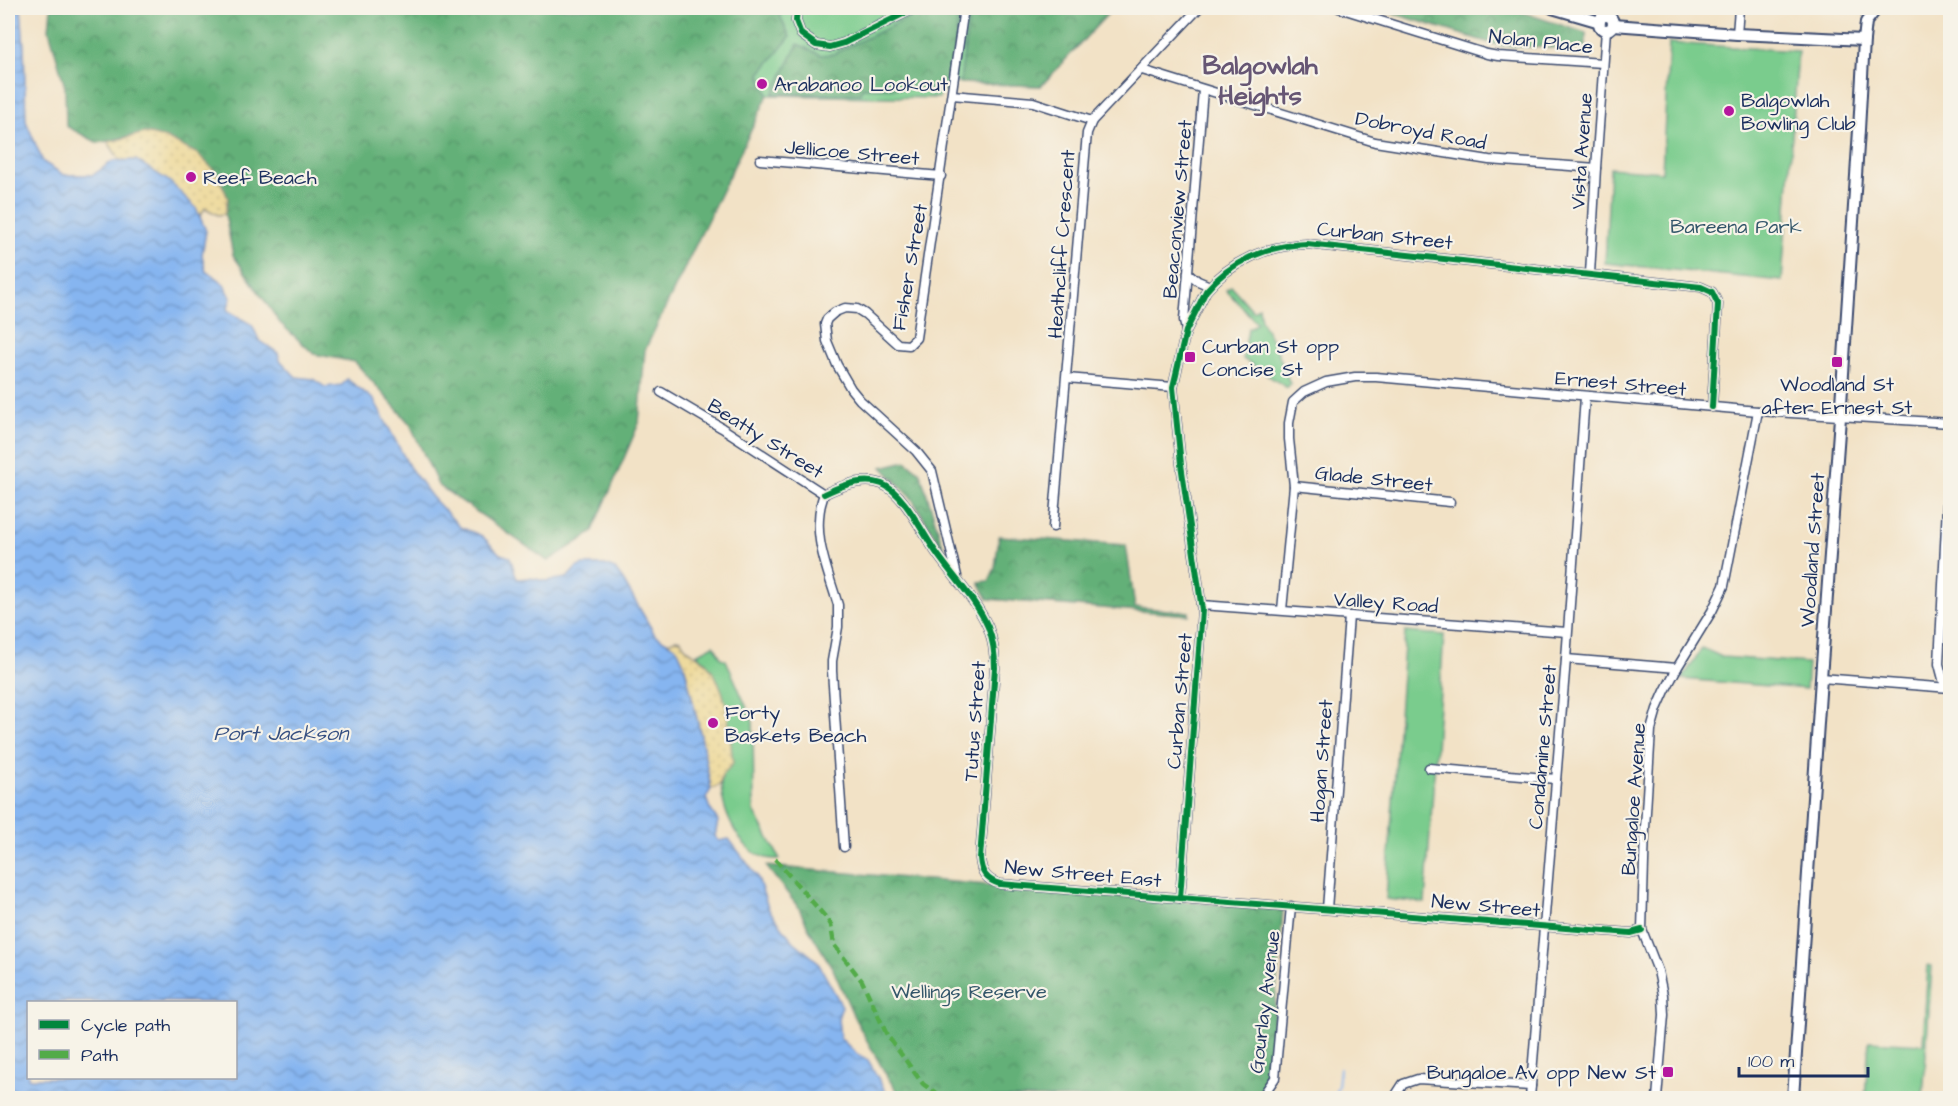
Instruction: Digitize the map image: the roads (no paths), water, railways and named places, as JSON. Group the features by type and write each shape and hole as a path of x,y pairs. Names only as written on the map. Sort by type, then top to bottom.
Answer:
{"street":[{"path":"797,8 796,21 801,34 816,45 830,47 844,43 915,8"},
{"name":"Fisher Street","path":"958,579 936,484 928,465 851,389 837,366 825,335 825,324 830,315 840,309 852,308 865,314 898,345 905,346 915,341 941,176 963,8"},
{"name":"Heathcliff Crescent","path":"1053,527 1085,141 1092,121 1198,8"},
{"name":"Nolan Place","path":"1339,8 1498,56 1603,63"},
{"path":"1552,8 1606,20 1737,34 1864,39"},
{"path":"1737,34 1739,8"},
{"name":"Woodland Street","path":"1793,1098 1860,130 1864,39 1866,22 1877,8"},
{"name":"Vista Avenue","path":"1590,274 1606,20"},
{"name":"Dobroyd Road","path":"1142,70 1375,141 1489,160 1596,168"},
{"name":"Beaconview Street","path":"1186,331 1184,320 1203,90"},
{"path":"952,95 1033,102 1092,121"},
{"name":"Jellicoe Street","path":"760,160 941,176"},
{"name":"Curban Street","path":"1180,898 1202,605 1181,464 1173,387 1186,331 1206,291 1224,273 1255,255 1273,248 1307,244 1695,285 1712,292 1717,300 1712,407"},
{"path":"1188,273 1198,281 1210,286"},
{"name":"Ernest Street","path":"1294,486 1289,439 1293,402 1304,392 1326,382 1355,376 1758,411 1950,423"},
{"path":"1067,378 1173,387"},
{"name":"Beatty Street","path":"661,392 722,428 824,494 818,530 819,544 839,615 832,661 844,848"},
{"name":"Condamine Street","path":"1530,1098 1585,397"},
{"name":"Bungaloe Avenue","path":"1656,1098 1664,1015 1663,995 1656,964 1642,930 1651,730 1657,709 1677,668 1712,611 1724,586 1758,411"},
{"path":"1950,446 1939,664 1940,675 1950,689"},
{"path":"824,494 851,484 869,482 881,483 892,489 902,500 938,556 958,579"},
{"path":"1282,610 1294,486"},
{"name":"Glade Street","path":"1294,486 1450,502"},
{"name":"Tutus Street","path":"958,579 987,627 994,645 995,656 980,858 984,873"},
{"name":"Valley Road","path":"1202,605 1567,632"},
{"name":"Hogan Street","path":"1327,909 1349,616"},
{"path":"1566,658 1677,668"},
{"path":"1821,678 1950,689"},
{"path":"1429,768 1556,779"},
{"name":"New Street East","path":"984,873 990,881 1000,884 1327,909"},
{"name":"Gourlay Avenue","path":"1261,1098 1275,1078 1291,906"},
{"name":"New Street","path":"1327,909 1631,933 1642,930"},
{"path":"1394,1098 1403,1084 1418,1079 1531,1086"}],"water":[{"name":"Port Jackson","path":"8,8 21,8 26,121 43,162 64,175 93,175 113,161 136,160 169,181 196,208 206,231 202,255 206,272 222,282 227,289 231,298 227,310 252,325 259,340 278,353 280,360 296,377 313,379 325,387 342,385 347,379 374,400 410,468 432,497 460,527 482,536 500,554 510,557 517,579 530,578 546,581 567,578 582,565 605,565 615,569 655,635 677,648 684,664 711,789 706,798 718,821 715,836 719,841 729,839 757,876 769,910 792,940 817,961 842,1006 838,1018 840,1038 857,1054 868,1060 889,1098 8,1098"}],"waterway":[{"path":"1333,1098 1338,1086 1340,1068"}],"place":[{"name":"Arabanoo Lookout","path":"762,84"},
{"name":"Balgowlah Bowling Club","path":"1729,111"},
{"name":"Reef Beach","path":"191,177"},
{"name":"Curban St opp Concise St","path":"1190,357"},
{"name":"Woodland St after Ernest St","path":"1837,362"},
{"name":"Forty Baskets Beach","path":"713,723"},
{"name":"Bungaloe Av opp New St","path":"1668,1072"}],"district":[{"name":"Balgowlah Heights","path":"1260,80"}],"park label":[{"name":"Bareena Park","path":"1736,226"},
{"name":"Wellings Reserve","path":"969,991"}]}
